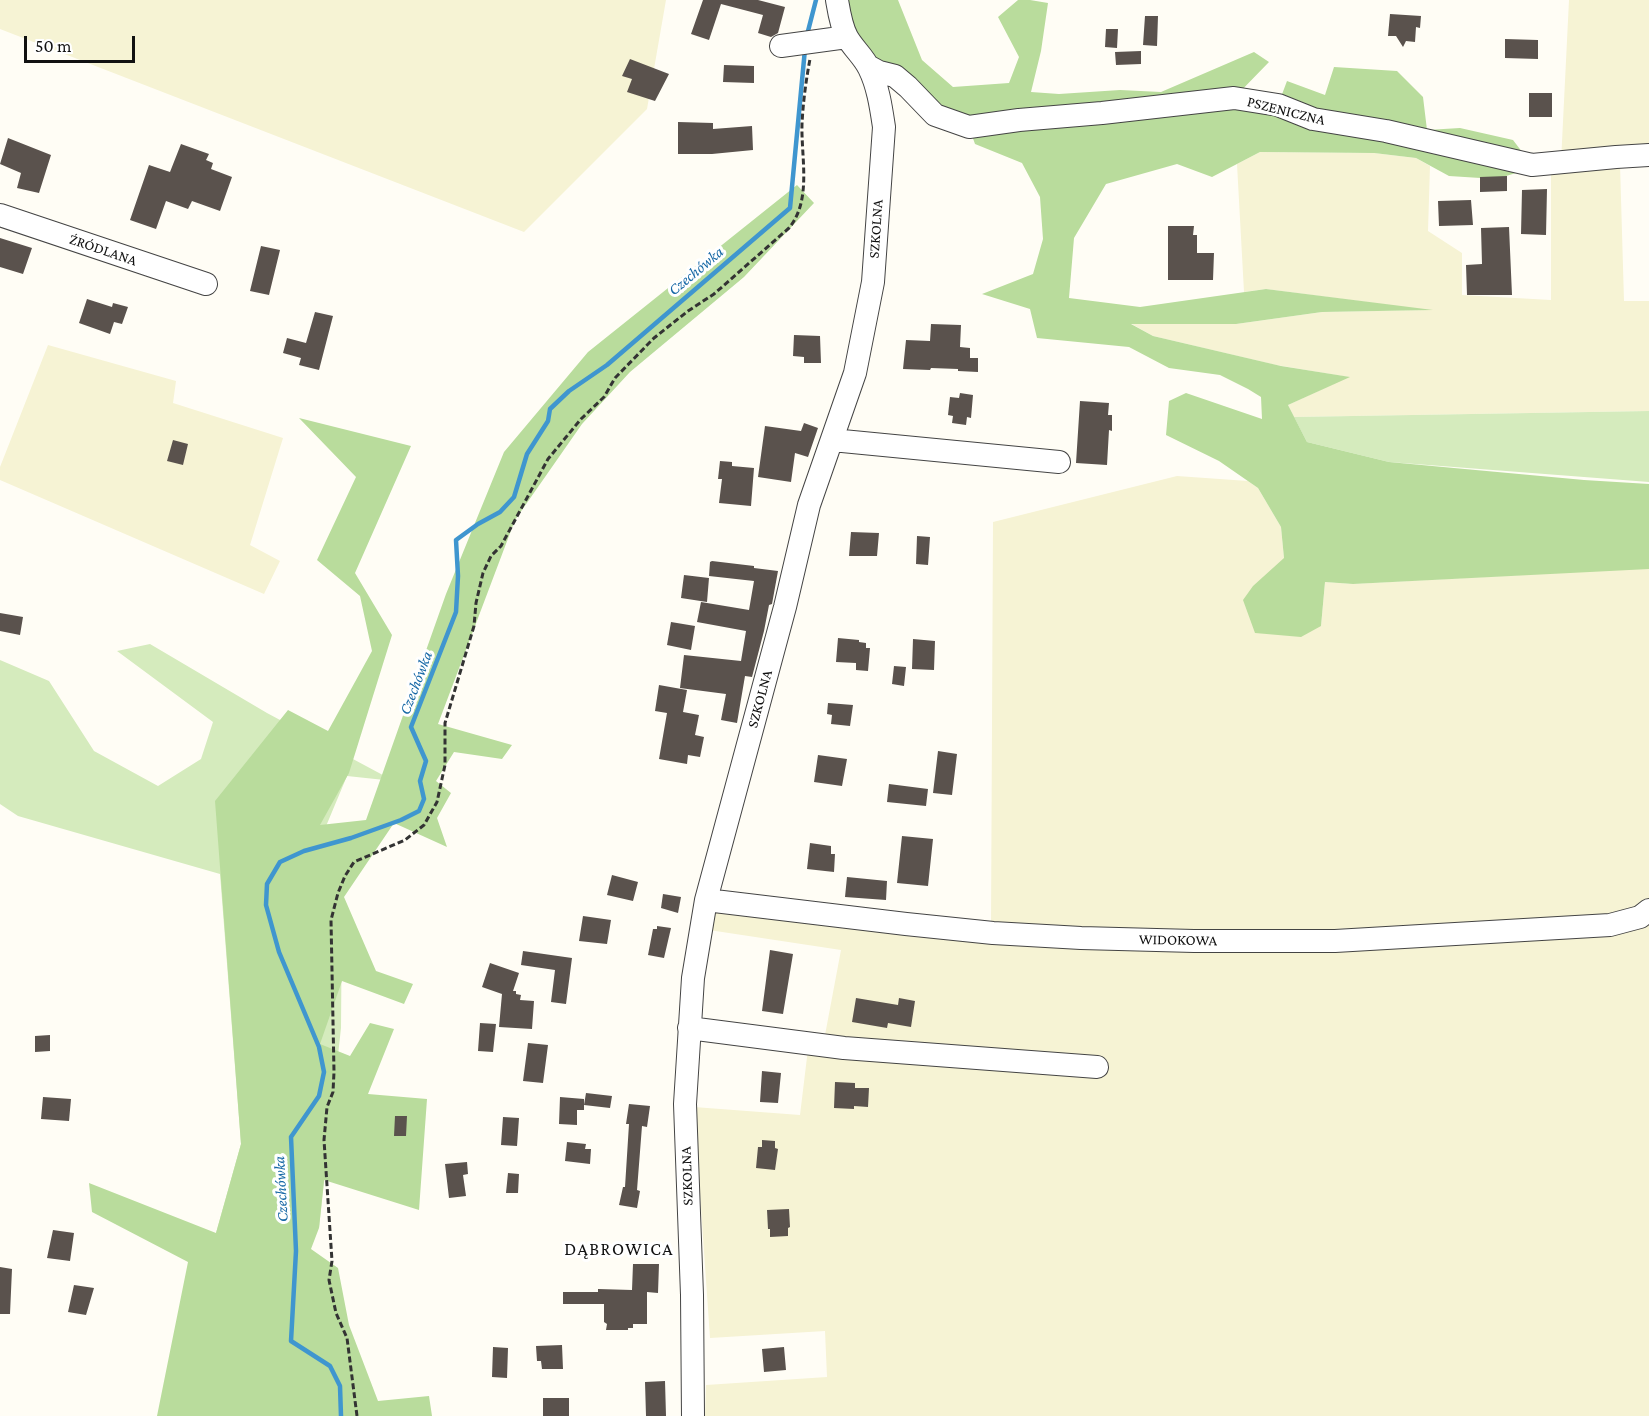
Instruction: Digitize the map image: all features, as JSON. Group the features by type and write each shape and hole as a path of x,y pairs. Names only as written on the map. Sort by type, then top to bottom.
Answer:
{"street":[{"name":"SZKOLNA","path":"693,1416 692,1295 685,1125 693,978 706,900 809,505 855,373 873,282 884,127 876,84 868,66 847,37 837,0"},
{"path":"781,46 847,37"},
{"name":"PSZENICZNA","path":"868,66 894,76 935,115 969,128 1019,120 1234,98 1278,105 1312,119 1386,131 1532,165 1649,155"},
{"name":"ŹRÓDLANA","path":"0,215 206,284"},
{"path":"832,440 1059,462"},
{"name":"WIDOKOWA","path":"706,900 993,933 1194,941 1335,941 1610,925 1640,917 1649,910"},
{"path":"689,1028 844,1048 1097,1067"}],"path":[{"path":"357,1416 347,1338 336,1313 328,1280 332,1261 324,1140 327,1107 333,1092 331,920 338,893 354,862 405,840 424,825 437,802 445,765 445,723 474,626 476,603 483,573 491,556 501,546 548,459 581,419 604,397 615,378 654,338 714,294 795,221 801,205 804,170 802,125 813,42"}],"shaded area":[{"path":"0,0 666,0 647,109 524,232 0,29"},
{"path":"1569,0 1649,0 1649,155 1561,162"},
{"path":"1260,152 1374,153 1416,158 1430,166 1428,231 1462,253 1462,295 1551,300 1551,173 1620,164 1624,301 1649,301 1649,411 1294,417 1288,405 1348,377 1276,365 1153,336 1130,323 1236,324 1322,312 1427,310 1266,289 1244,292 1237,164"},
{"path":"48,345 176,381 173,403 283,438 250,545 280,561 264,594 0,480 0,467"},
{"path":"1177,476 1248,481 1258,488 1281,527 1284,558 1321,626 1325,582 1353,584 1649,568 1649,903 1644,908 1574,920 1175,935 991,926 993,522"},
{"path":"716,907 993,941 1649,921 1649,1416 705,1416 706,1385 827,1377 825,1331 710,1338 694,1107 800,1115 808,1049 822,1051 841,950 709,930"}],"green space":[{"path":"843,0 898,0 922,60 953,87 1009,83 1019,57 998,17 1018,0 1030,0 1048,3 1041,51 1031,92 1059,94 1120,90 1161,92 1254,52 1269,62 1234,98 1278,105 1287,81 1325,95 1334,67 1397,71 1423,97 1427,130 1460,128 1513,140 1532,165 1496,179 1449,176 1416,158 1374,153 1260,152 1212,177 1177,164 1106,184 1074,238 1069,298 1140,307 1266,289 1433,310 1322,312 1236,324 1131,324 1153,336 1281,366 1350,377 1288,405 1307,442 1389,462 1649,484 1649,569 1353,584 1325,582 1321,626 1301,637 1255,633 1243,600 1253,586 1284,558 1281,527 1258,488 1219,461 1166,435 1169,401 1186,393 1262,419 1261,397 1220,375 1169,368 1129,347 1037,338 1030,309 982,294 1033,274 1043,239 1040,197 1022,163 975,144 969,127 861,50"},
{"path":"797,185 814,203 744,277 630,372 582,424 515,520 438,724 512,745 502,759 454,752 436,781 451,793 437,818 447,847 394,823 344,897 376,971 413,984 404,1004 342,981 320,1044 350,1056 370,1023 394,1029 368,1094 427,1099 419,1210 324,1180 319,1228 311,1249 338,1268 349,1325 378,1401 429,1396 432,1416 157,1416 188,1262 92,1212 89,1183 216,1233 241,1144 215,801 288,710 328,731 372,651 360,596 317,560 356,477 299,418 411,446 355,573 392,635 349,773 320,825 366,820 446,594 504,452 588,352"},
{"path":"1649,411 1649,482 1389,462 1307,442 1294,417"},
{"path":"150,644 267,713 394,781 347,776 296,898 342,902 341,1028 319,1228 216,1233 241,1144 220,874 18,816 0,804 0,660 49,681 94,751 158,786 201,759 213,722 117,651"}],"building":[{"path":"703,0 758,0 785,7 778,33 771,37 758,33 763,15 721,4 709,40 691,34"},
{"path":"1390,14 1421,16 1420,28 1416,27 1415,42 1406,41 1403,47 1396,36 1388,36"},
{"path":"1145,16 1158,16 1157,46 1143,45"},
{"path":"1106,29 1118,29 1117,48 1105,47"},
{"path":"1505,39 1538,40 1538,59 1505,58"},
{"path":"1141,51 1141,64 1116,65 1115,52"},
{"path":"630,59 669,74 655,101 627,92 632,79 622,76"},
{"path":"724,65 754,66 754,83 723,82"},
{"path":"1529,93 1552,93 1552,117 1529,117"},
{"path":"678,122 713,123 713,129 752,126 753,150 712,154 678,154"},
{"path":"8,138 51,155 39,193 17,188 21,173 0,164"},
{"path":"181,144 209,154 206,160 213,163 211,169 232,177 220,211 192,201 188,209 166,201 156,229 130,220 149,165 170,172"},
{"path":"1507,176 1507,191 1480,192 1480,177"},
{"path":"1547,189 1546,235 1521,234 1522,190"},
{"path":"1471,200 1473,225 1439,226 1438,201"},
{"path":"1168,226 1194,226 1193,235 1197,235 1197,253 1214,253 1213,280 1168,280"},
{"path":"1509,227 1512,295 1467,295 1466,265 1482,264 1481,228"},
{"path":"0,238 32,248 23,274 0,267"},
{"path":"261,246 280,250 269,295 250,291"},
{"path":"87,299 112,307 113,303 128,307 122,324 114,322 110,334 79,323"},
{"path":"315,312 333,316 319,370 299,365 301,358 283,353 287,338 306,343"},
{"path":"931,324 961,325 960,347 970,348 970,358 978,358 978,372 958,371 958,369 903,369 906,340 930,341"},
{"path":"794,335 820,336 821,363 804,363 804,357 793,356"},
{"path":"960,393 973,395 971,418 967,417 966,425 952,423 953,416 948,415 950,397 959,398"},
{"path":"1080,401 1109,403 1108,415 1112,415 1112,431 1109,430 1107,465 1076,463"},
{"path":"804,423 818,428 808,457 795,453 791,482 758,477 765,426 801,431"},
{"path":"173,440 188,444 183,465 167,461"},
{"path":"720,461 732,462 732,466 754,468 751,506 719,503 722,479 718,479"},
{"path":"851,532 879,533 877,556 849,556"},
{"path":"917,536 930,537 928,565 916,564"},
{"path":"712,561 778,571 772,604 769,605 752,677 745,676 737,723 721,720 726,694 680,688 684,655 741,661 746,631 697,622 701,602 749,610 754,581 709,576"},
{"path":"684,575 709,578 707,602 681,598"},
{"path":"0,613 23,617 20,635 0,631"},
{"path":"671,622 695,626 691,650 667,645"},
{"path":"838,638 866,643 866,648 870,648 868,671 856,670 856,663 836,662"},
{"path":"913,639 935,641 934,670 912,669"},
{"path":"894,666 906,667 904,686 892,684"},
{"path":"659,685 687,690 683,712 699,715 695,735 704,737 700,757 688,755 687,764 659,759 667,713 655,711"},
{"path":"828,703 853,705 850,726 831,724 832,715 827,714"},
{"path":"938,751 957,754 952,795 933,793"},
{"path":"818,755 847,759 842,786 814,782"},
{"path":"889,784 928,789 926,806 887,802"},
{"path":"902,836 933,839 928,886 897,883"},
{"path":"810,843 831,846 831,854 835,854 834,872 807,869"},
{"path":"612,875 638,882 633,901 607,895"},
{"path":"847,877 887,881 886,900 845,897"},
{"path":"663,894 681,897 678,913 661,908"},
{"path":"583,916 611,920 607,944 579,941"},
{"path":"657,926 671,928 664,958 648,955 653,929 657,929"},
{"path":"770,950 793,954 783,1014 762,1011"},
{"path":"523,951 572,958 566,1004 551,1002 555,970 521,965"},
{"path":"490,963 519,973 513,991 521,995 520,1000 534,1001 532,1029 499,1027 502,994 482,987"},
{"path":"856,998 898,1005 899,998 915,1001 911,1027 888,1023 887,1028 852,1022"},
{"path":"480,1023 496,1024 493,1052 478,1051"},
{"path":"50,1035 50,1051 35,1052 35,1036"},
{"path":"528,1043 548,1045 543,1083 523,1081"},
{"path":"762,1071 781,1073 778,1103 760,1102"},
{"path":"835,1082 855,1083 855,1088 869,1088 868,1107 834,1108"},
{"path":"586,1093 612,1096 610,1108 584,1105"},
{"path":"43,1097 71,1099 69,1121 41,1119"},
{"path":"560,1097 584,1099 584,1110 577,1110 577,1125 559,1124"},
{"path":"629,1104 650,1106 647,1127 642,1126 637,1190 640,1191 637,1208 619,1205 623,1187 625,1187 629,1124 626,1124"},
{"path":"395,1116 407,1116 406,1136 394,1136"},
{"path":"503,1117 519,1118 517,1146 501,1145"},
{"path":"762,1140 775,1141 775,1148 778,1149 775,1170 756,1168 758,1147 762,1147"},
{"path":"567,1142 586,1144 585,1149 591,1149 590,1164 565,1161"},
{"path":"467,1162 468,1174 463,1175 466,1196 449,1198 445,1164"},
{"path":"508,1173 519,1174 518,1193 506,1193"},
{"path":"789,1209 788,1236 770,1237 767,1210"},
{"path":"53,1230 74,1233 70,1261 47,1258"},
{"path":"633,1264 659,1264 658,1293 647,1292 647,1324 633,1324 633,1328 628,1328 628,1330 606,1330 604,1304 563,1304 563,1292 598,1292 598,1289 632,1290"},
{"path":"0,1267 12,1269 10,1314 0,1314"},
{"path":"74,1285 94,1288 86,1315 68,1312"},
{"path":"562,1345 563,1369 542,1369 541,1361 537,1361 536,1346"},
{"path":"493,1347 508,1348 507,1378 492,1377"},
{"path":"784,1347 786,1370 764,1372 762,1349"},
{"path":"665,1381 666,1416 646,1416 645,1382"},
{"path":"543,1398 569,1398 569,1416 543,1416"}],"waterway":[{"name":"Czechówka","path":"807,35 816,0"},
{"name":"Czechówka","path":"341,1416 340,1386 330,1366 291,1341 296,1251 291,1137 319,1096 324,1072 319,1047 279,952 266,905 267,884 280,862 304,851 351,838 401,820 419,811 424,799 420,781 426,761 411,727 456,612 458,576 456,540 500,512 514,497 527,454 548,421 550,409 569,391 607,365 790,208 805,49"}],"district":[{"name":"DĄBROWICA","path":"619,1249"}]}
